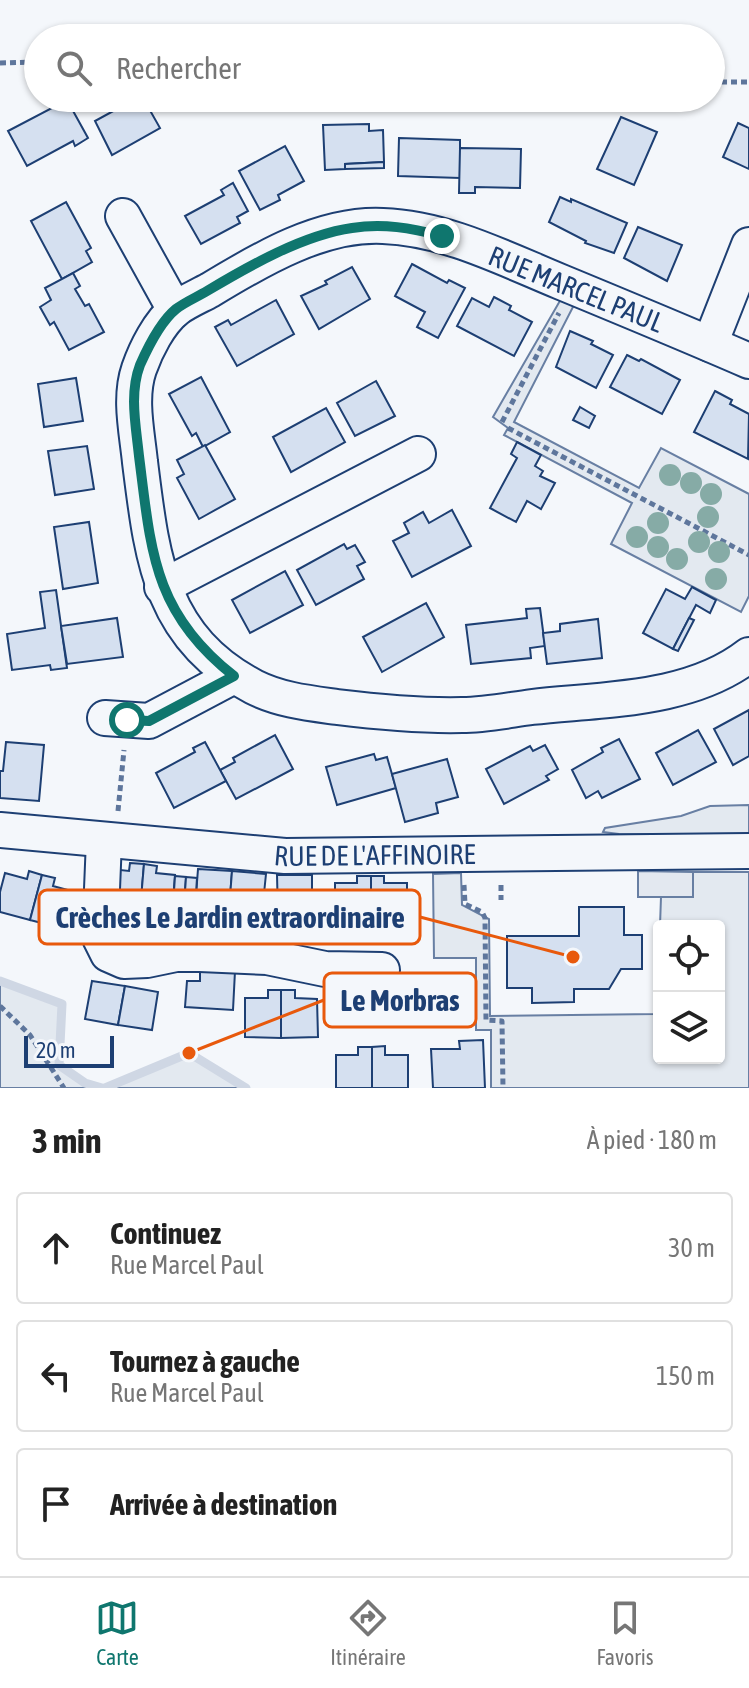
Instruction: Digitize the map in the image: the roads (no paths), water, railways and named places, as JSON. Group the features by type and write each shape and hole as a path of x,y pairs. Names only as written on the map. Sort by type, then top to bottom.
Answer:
{"street":[{"path":"123,216 175,310"},
{"name":"RUE MARCEL PAUL","path":"749,361 442,236 411,228 380,225 329,232 248,267 175,310 145,355 139,368 134,397 147,520 162,587 174,611 198,644 234,676 269,694 305,703 388,713 464,715 684,689 723,673 749,655"},
{"path":"710,344 747,235"},
{"path":"162,587 418,454"},
{"path":"116,719 149,721 234,676"},
{"name":"RUE DE L'AFFINOIRE","path":"0,830 285,856 749,851"},
{"path":"110,840 100,938 108,954 124,961 176,954 267,957 325,969 382,970"}],"waterway":[{"path":"0,981 62,1004 59,1065 85,1083 102,1088"},
{"path":"105,1088 189,1053 246,1088"}],"place":[{"name":"Crèches Le Jardin extraordinaire","path":"573,957"},
{"name":"Le Morbras","path":"189,1053"}]}
